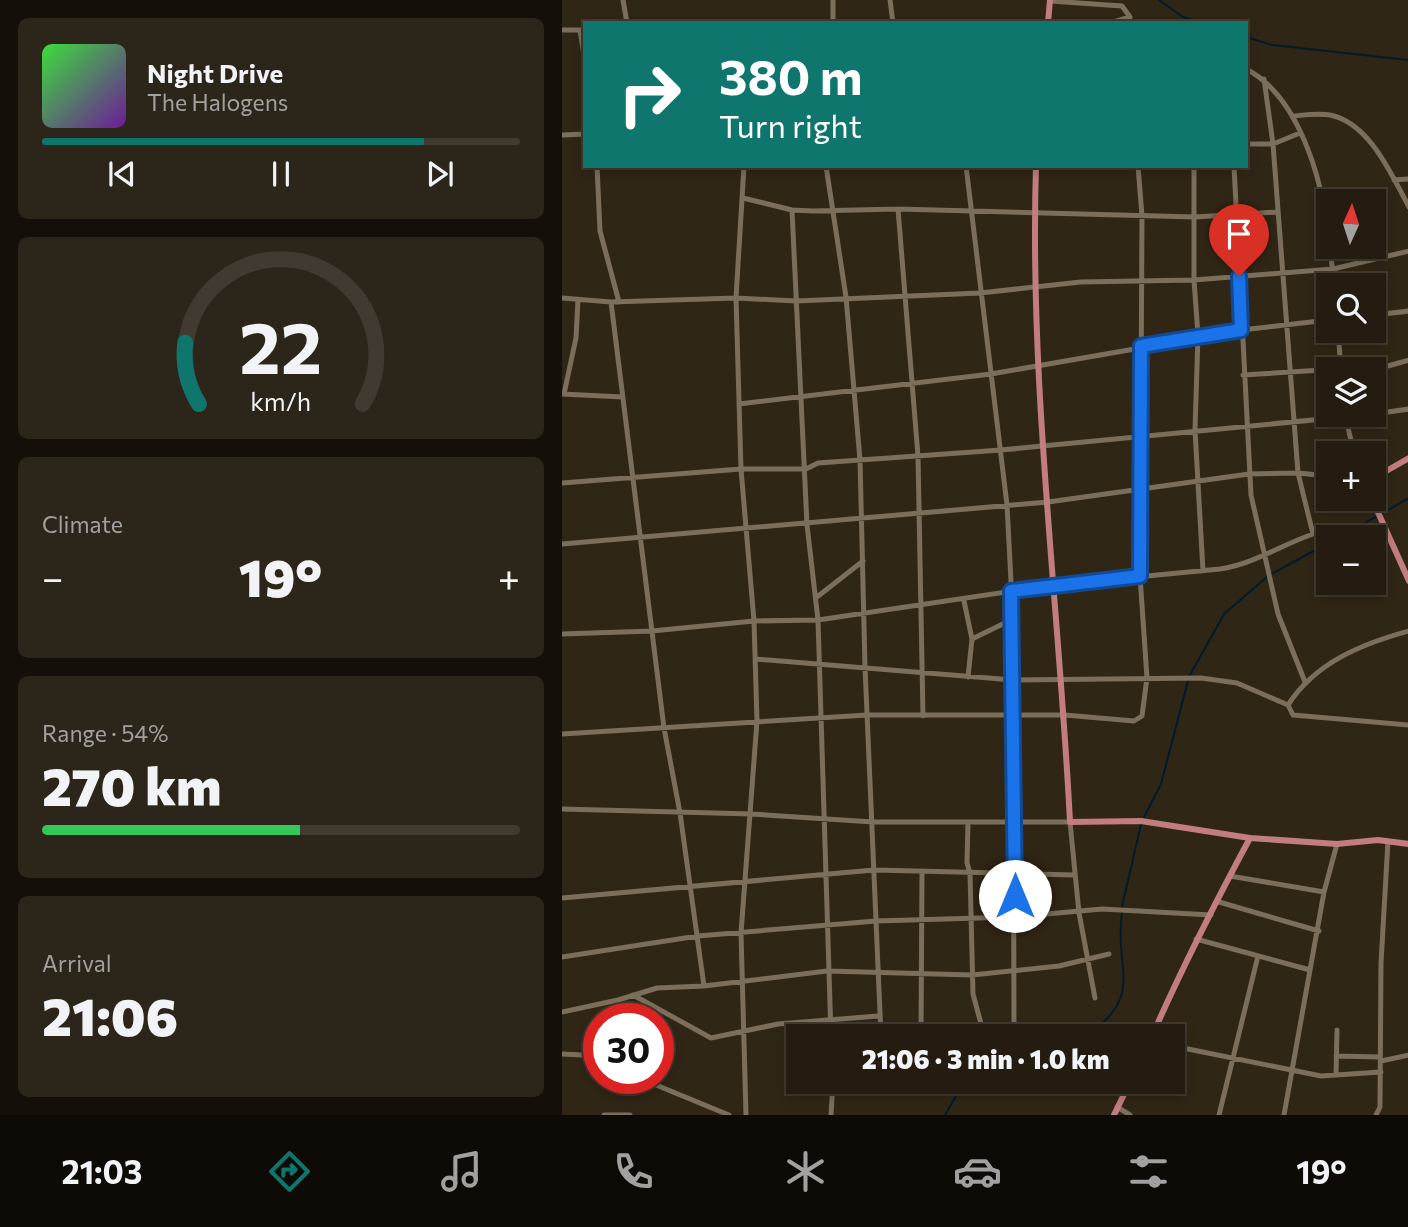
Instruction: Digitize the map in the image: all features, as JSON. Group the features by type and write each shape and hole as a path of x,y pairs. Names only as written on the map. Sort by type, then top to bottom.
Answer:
{"main road":[{"path":"1048,21 1050,1"},
{"path":"1036,168 1034,214 1044,445 1071,822 1141,821 1250,838 1337,844 1388,841 1408,844"},
{"path":"1386,471 1408,458"},
{"path":"1377,511 1408,581"},
{"path":"1157,1024 1196,939 1219,902 1250,838"},
{"path":"1114,1115 1124,1094"}],"street":[{"path":"623,0 627,21"},
{"path":"833,0 833,21"},
{"path":"890,0 893,21"},
{"path":"1050,1 1122,6 1133,21"},
{"path":"1116,21 1130,16"},
{"path":"562,30 583,30"},
{"path":"1248,70 1264,79 1285,101 1300,132 1318,189"},
{"path":"562,634 652,631 754,621 818,620 964,601 1053,585 1243,566 1314,531 1298,473 1292,371 1264,79"},
{"path":"1292,116 1322,114 1341,118 1380,152 1408,207"},
{"path":"1248,144 1272,144 1300,132"},
{"path":"562,135 583,134"},
{"path":"597,168 600,230 619,302"},
{"path":"744,168 736,298 741,469 754,621 757,721 741,933 746,1115"},
{"path":"826,168 846,297 860,460 879,1024"},
{"path":"966,168 1007,505 1013,680 1014,1024"},
{"path":"562,734 822,716 1012,714 1139,719 1144,711 1147,678 1140,576 1142,216 1138,168"},
{"path":"1194,168 1194,280 1198,337 1195,430 1203,570"},
{"path":"1234,168 1249,474 1262,555 1278,614 1305,682"},
{"path":"1394,180 1408,179"},
{"path":"743,198 792,210 898,209 1142,216 1277,212"},
{"path":"898,209 921,513 923,716"},
{"path":"792,210 807,525 818,620 830,1024"},
{"path":"562,298 612,302 736,298 796,301 980,293 1037,285 1194,280 1333,269 1408,251"},
{"path":"1332,259 1333,273"},
{"path":"578,300 576,338 563,394 623,397"},
{"path":"612,302 664,728 680,813 704,985"},
{"path":"1386,314 1408,311"},
{"path":"739,404 991,374 1141,346 1241,330 1316,322"},
{"path":"1386,366 1408,360"},
{"path":"1243,375 1316,370"},
{"path":"1386,412 1408,409"},
{"path":"562,483 741,469 806,469 819,463 1001,450 1140,434 1316,420"},
{"path":"562,544 807,525 1048,502 1249,474 1316,475"},
{"path":"816,597 863,561"},
{"path":"1400,567 1408,566"},
{"path":"964,601 972,639 968,677"},
{"path":"972,639 1012,619"},
{"path":"1288,705 1305,682 1366,644 1408,631"},
{"path":"756,659 1013,680 1225,680 1288,705 1293,715 1408,724"},
{"path":"562,809 752,814 873,822 1071,822 1079,914 1095,998"},
{"path":"968,822 967,863 970,873 973,994 981,1024"},
{"path":"1378,1115 1381,1072 1381,963 1388,841"},
{"path":"1284,1115 1324,892 1337,844"},
{"path":"562,898 874,870 1074,875"},
{"path":"921,1024 922,871"},
{"path":"1230,876 1324,892"},
{"path":"1219,902 1319,931"},
{"path":"562,957 697,936 876,921 1079,914 1128,909 1211,915"},
{"path":"1196,939 1310,970"},
{"path":"562,1012 657,988 827,971 972,975 1086,961 1109,954"},
{"path":"1219,1115 1258,956"},
{"path":"633,995 708,1037 830,1019 878,1016"},
{"path":"1336,1075 1337,1030"},
{"path":"1185,1049 1293,1072 1336,1075 1381,1072"},
{"path":"562,1054 583,1055"},
{"path":"1336,1056 1381,1058 1408,1055"},
{"path":"674,1092 729,1115"},
{"path":"832,1115 833,1094"},
{"path":"1117,1107 1130,1115"},
{"path":"604,1115 630,1115"}],"waterway":[{"path":"1159,0 1183,17 1196,21"},
{"path":"1248,38 1273,45 1409,60"},
{"path":"1361,525 1409,498"},
{"path":"1143,819 1161,784 1189,677 1224,614 1268,576 1316,550"},
{"path":"1122,907 1141,824"},
{"path":"1101,1024 1116,1007 1122,994 1122,913"},
{"path":"945,1115 957,1094"}],"route":[{"path":"1015,896 1011,591 1140,576 1141,346 1241,330 1239,276"}]}
